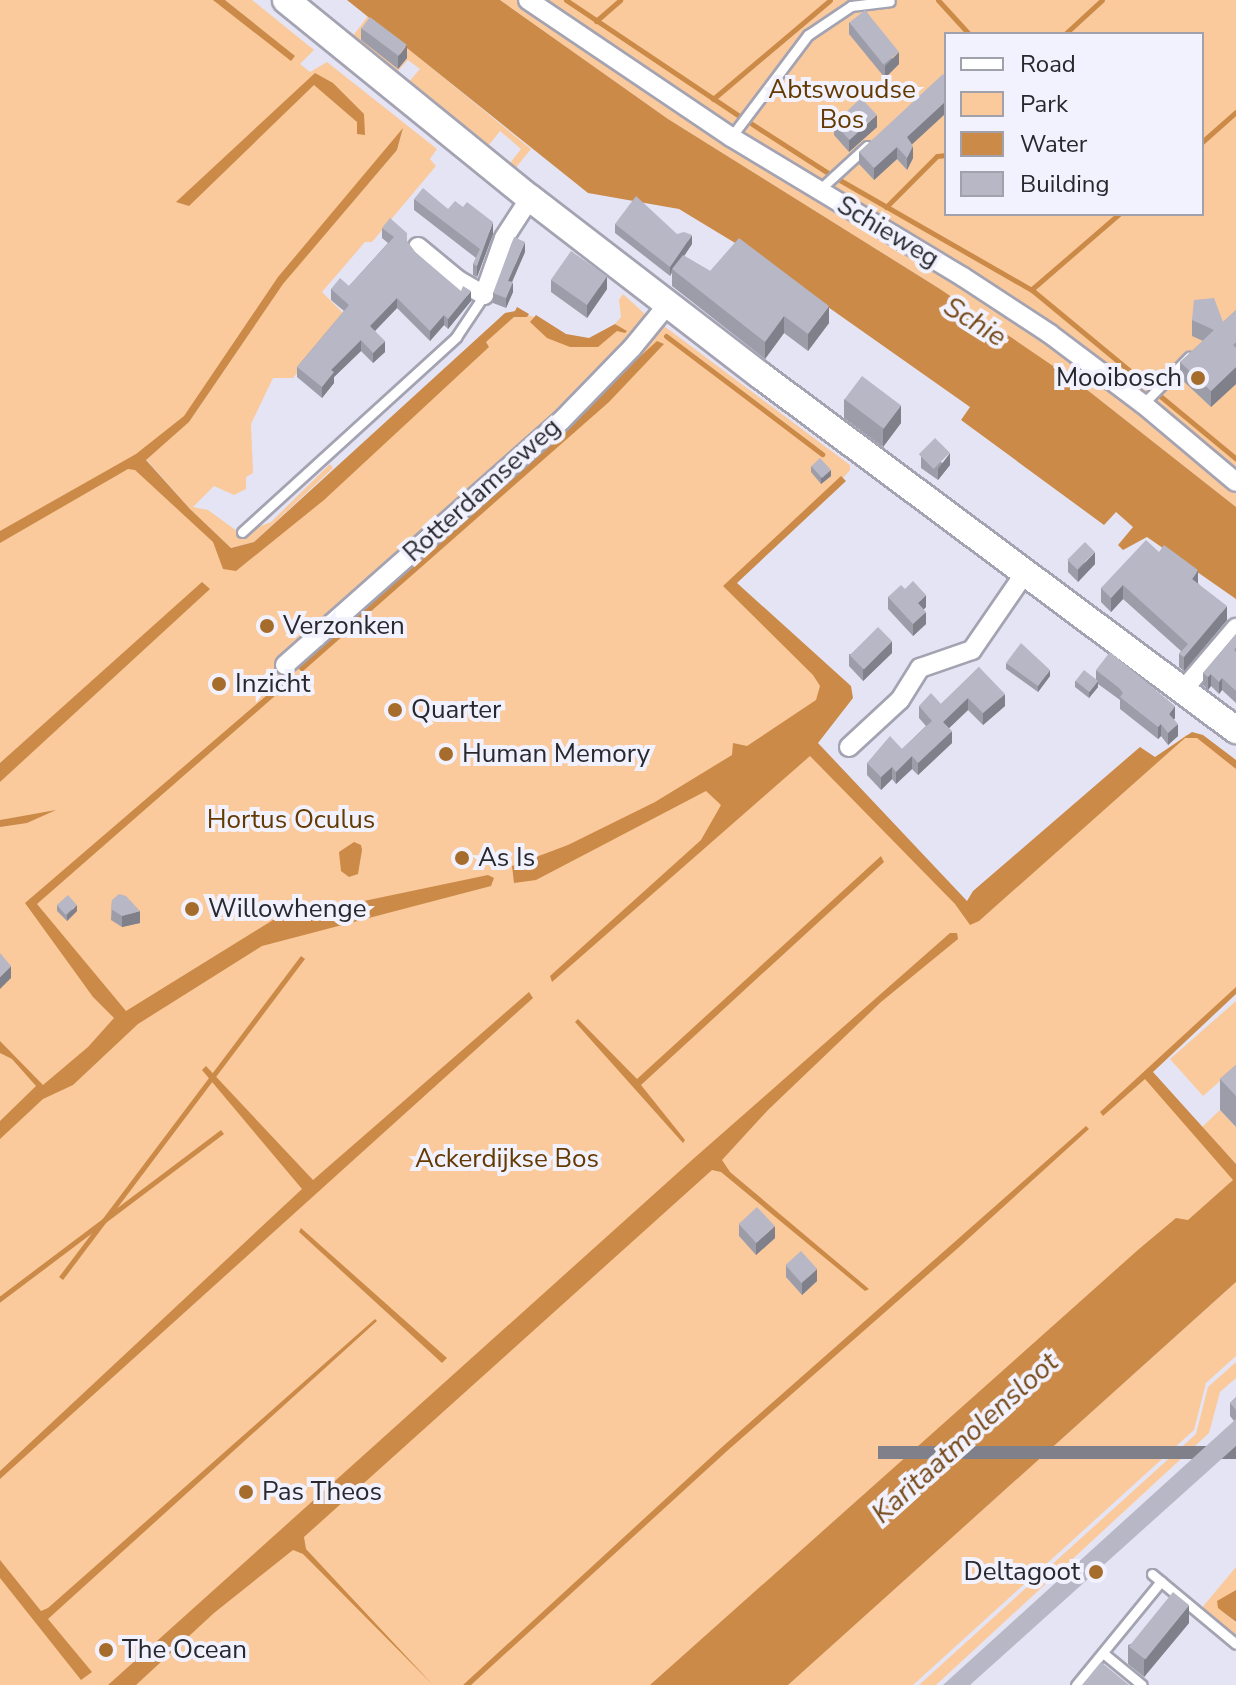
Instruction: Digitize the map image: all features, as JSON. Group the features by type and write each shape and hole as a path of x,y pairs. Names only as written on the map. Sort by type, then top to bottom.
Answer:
{"street":[{"path":"286,0 530,198 1236,730"},
{"name":"Schieweg","path":"528,0 731,137 822,188 1050,334 1145,400 1236,482"},
{"path":"418,247 458,280 484,295 504,238 530,198"},
{"name":"Rotterdamseweg","path":"285,665 561,421 617,365 668,304"},
{"path":"849,747 900,700 920,668 972,650 1025,573"},
{"path":"1183,690 1236,628"}],"lane":[{"path":"731,137 808,35 851,6 890,1"},
{"path":"822,188 876,138"},
{"path":"242,532 456,337 484,295"},
{"path":"1145,400 1200,347"},
{"path":"1152,1574 1236,1644"},
{"path":"1076,1685 1161,1581"},
{"path":"1103,1653 1142,1685"}],"green space":[{"name":"Ackerdijkse Bos","path":"0,0 220,0 294,56 225,0 252,0 314,50 300,64 310,72 327,62 437,149 430,159 436,166 372,242 365,242 322,292 346,316 293,378 273,378 251,424 253,473 246,477 246,489 234,495 214,486 193,507 208,510 241,534 271,522 330,464 333,468 254,542 231,548 190,509 146,459 189,422 283,283 397,150 403,129 396,145 279,280 186,418 139,462 234,560 518,312 534,317 532,321 559,337 592,342 617,327 627,331 615,324 621,317 619,300 623,294 646,315 638,331 664,326 850,465 850,470 838,484 731,584 834,690 806,733 972,916 1186,735 1199,736 1236,763 1236,992 1148,1073 1236,1175 1236,1182 683,1685 0,1685"},
{"name":"Abtswoudse Bos","path":"500,0 1236,0 1236,507 1081,385 940,289 668,119"},
{"path":"368,16 531,149 514,170 510,163 521,149 500,131 485,150 406,85 420,69 408,60 394,75 352,37"},
{"path":"1236,1001 1236,1067 1203,1096 1170,1059"},
{"path":"1220,1110 1236,1127 1236,1164 1202,1127"},
{"path":"1236,1282 1236,1356 1206,1383 1194,1430 913,1685 787,1685"},
{"path":"1236,1362 1236,1378 1220,1392 1209,1433 936,1685 919,1685 1196,1434 1208,1387"},
{"path":"1236,1567 1236,1590 1217,1602 1219,1608 1236,1623 1236,1639 1200,1610"}],"water":[{"path":"213,0 225,0 295,56 291,61"},
{"name":"Schie","path":"347,0 500,0 668,119 940,289 1081,385 1236,507 1236,599 1147,537 1123,550 1118,545 1133,527 1116,512 1104,525 961,420 970,407 750,252 679,209 588,193"},
{"path":"315,73 333,83 364,114 365,135 357,134 357,122 314,85 189,206 176,202"},
{"path":"403,128 397,150 283,284 189,422 146,460 231,548 254,542 505,313 515,311 517,307 529,314 527,317 514,317 486,342 489,347 324,500 236,571 223,569 213,542 135,470 128,469 0,543 0,531 136,454 184,416 278,277"},
{"path":"536,315 566,334 589,338 615,324 627,331 617,331 598,347 570,347 547,338 530,322"},
{"path":"657,341 664,344 609,402 302,672 298,668"},
{"path":"841,476 846,481 737,583 851,686 853,698 818,743 967,901 973,891 1140,747 1155,757 1192,732 1203,735 1236,760 1236,769 1197,738 1185,738 979,921 970,925 955,904 810,756 552,982 550,976 701,840 721,805 706,791 536,880 514,883 512,866 568,845 655,802 732,755 733,743 747,746 816,700 820,686 813,675 723,586"},
{"path":"202,582 210,589 0,782 0,763"},
{"path":"288,677 292,681 37,904 126,1011 273,920 488,875 494,878 491,886 262,946 138,1024 73,1085 43,1099 0,1139 0,1121 36,1086 12,1059 0,1053 0,1041 43,1085 88,1047 114,1018 93,997 25,903"},
{"path":"56,810 27,823 0,827 0,820"},
{"path":"354,842 361,845 362,850 358,874 349,877 341,871 339,852"},
{"path":"881,856 884,862 641,1085 685,1140 683,1143 575,1022 578,1019 637,1079"},
{"path":"950,933 957,933 958,939 881,1002 768,1110 722,1160 730,1172 869,1289 865,1291 721,1172 712,1170 304,1537 306,1549 433,1685 303,1554 293,1550 214,1613 136,1685 108,1685 692,1160"},
{"path":"301,956 305,959 63,1280 59,1277"},
{"name":"Karitaatmolensloot","path":"1236,987 1236,994 1153,1072 1236,1164 1236,1282 788,1685 650,1685 1139,1249 1176,1218 1188,1220 1233,1180 1145,1079 1103,1116 1100,1112"},
{"path":"529,992 533,998 0,1479 0,1471 302,1189 202,1070 206,1066 313,1180"},
{"path":"1086,1126 1089,1129 727,1451 471,1685 463,1685 721,1448"},
{"path":"221,1130 224,1134 0,1303 0,1297"},
{"path":"301,1228 447,1358 442,1363 299,1232"},
{"path":"375,1319 377,1321 48,1619 92,1672 81,1680 0,1578 0,1560 41,1611 48,1608"},
{"path":"1236,1590 1236,1622 1218,1608 1217,1601"}],"building":[{"path":"865,10 899,52 883,65 849,23"},
{"path":"370,17 407,45 398,56 362,28"},
{"path":"944,75 944,103 907,137 913,146 907,158 897,147 874,168 859,152"},
{"path":"861,98 877,115 850,140 834,123"},
{"path":"423,188 448,209 455,201 463,207 467,202 493,222 477,266 473,264 480,249 414,199"},
{"path":"636,196 677,234 684,232 692,235 670,267 615,224"},
{"path":"390,218 407,233 407,241 415,252 461,291 463,286 471,291 448,319 444,315 430,331 397,298 370,326 385,341 373,353 361,340 331,370 334,372 322,387 297,367 349,305 331,289 340,278 349,286 394,237 382,228"},
{"path":"514,237 525,242 508,281 513,282 506,298 493,293"},
{"path":"739,238 829,306 808,334 784,316 765,342 672,269 683,255 710,271"},
{"path":"571,251 607,276 587,305 551,280"},
{"path":"1214,298 1223,322 1236,310 1236,342 1233,345 1236,348 1236,367 1211,391 1180,362 1214,330 1192,320 1194,300"},
{"path":"862,376 901,405 884,429 845,399"},
{"path":"935,438 950,453 934,469 919,454"},
{"path":"820,458 831,470 822,478 811,466"},
{"path":"1146,540 1159,552 1164,545 1198,570 1192,579 1227,606 1184,657 1179,654 1188,644 1123,585 1111,598 1101,588"},
{"path":"1085,542 1095,552 1077,570 1067,560"},
{"path":"913,581 926,595 918,603 926,612 913,624 888,597 901,585 905,589"},
{"path":"878,627 892,641 864,669 850,655"},
{"path":"1236,634 1236,691 1222,678 1219,682 1211,674 1208,677 1203,673"},
{"path":"1021,643 1050,670 1038,686 1006,663"},
{"path":"1110,652 1175,706 1169,714 1178,724 1168,733 1161,724 1158,727 1120,697 1123,693 1119,688 1096,670"},
{"path":"979,667 1005,694 983,713 968,698 943,722 952,731 918,763 912,756 896,772 892,767 881,777 867,763 890,736 902,749 932,721 919,706 931,693 941,704"},
{"path":"1084,670 1098,681 1090,692 1075,681"},
{"path":"119,894 126,896 140,911 122,916 111,909 112,900"},
{"path":"68,895 77,905 66,915 57,905"},
{"path":"0,953 11,966 0,977"},
{"path":"1236,1065 1236,1096 1220,1079"},
{"path":"757,1207 775,1226 756,1243 739,1224"},
{"path":"801,1251 817,1269 801,1283 785,1265"},
{"path":"1236,1419 1236,1446 970,1685 943,1685"},
{"path":"1173,1592 1189,1605 1145,1660 1129,1646"},
{"path":"1101,1662 1129,1685 1082,1685"}],"waterway":[{"path":"566,0 741,117"},
{"path":"596,21 620,0"},
{"path":"713,99 830,0"},
{"path":"938,0 967,32"},
{"path":"1067,32 1102,0"},
{"path":"1204,140 1236,112"},
{"path":"752,124 831,175 1032,290 1236,459"},
{"path":"886,207 937,156 944,155"},
{"path":"1032,289 1117,216"},
{"path":"666,336 822,454"}],"place":[{"name":"Mooibosch","path":"1198,378"},
{"name":"Verzonken","path":"267,626"},
{"name":"Inzicht","path":"219,684"},
{"name":"Quarter","path":"395,710"},
{"name":"Human Memory","path":"446,754"},
{"name":"As Is","path":"462,858"},
{"name":"Willowhenge","path":"192,909"},
{"name":"Pas Theos","path":"246,1492"},
{"name":"Deltagoot","path":"1096,1572"},
{"name":"The Ocean","path":"106,1650"}],"park label":[{"name":"Hortus Oculus","path":"291,820"}]}
